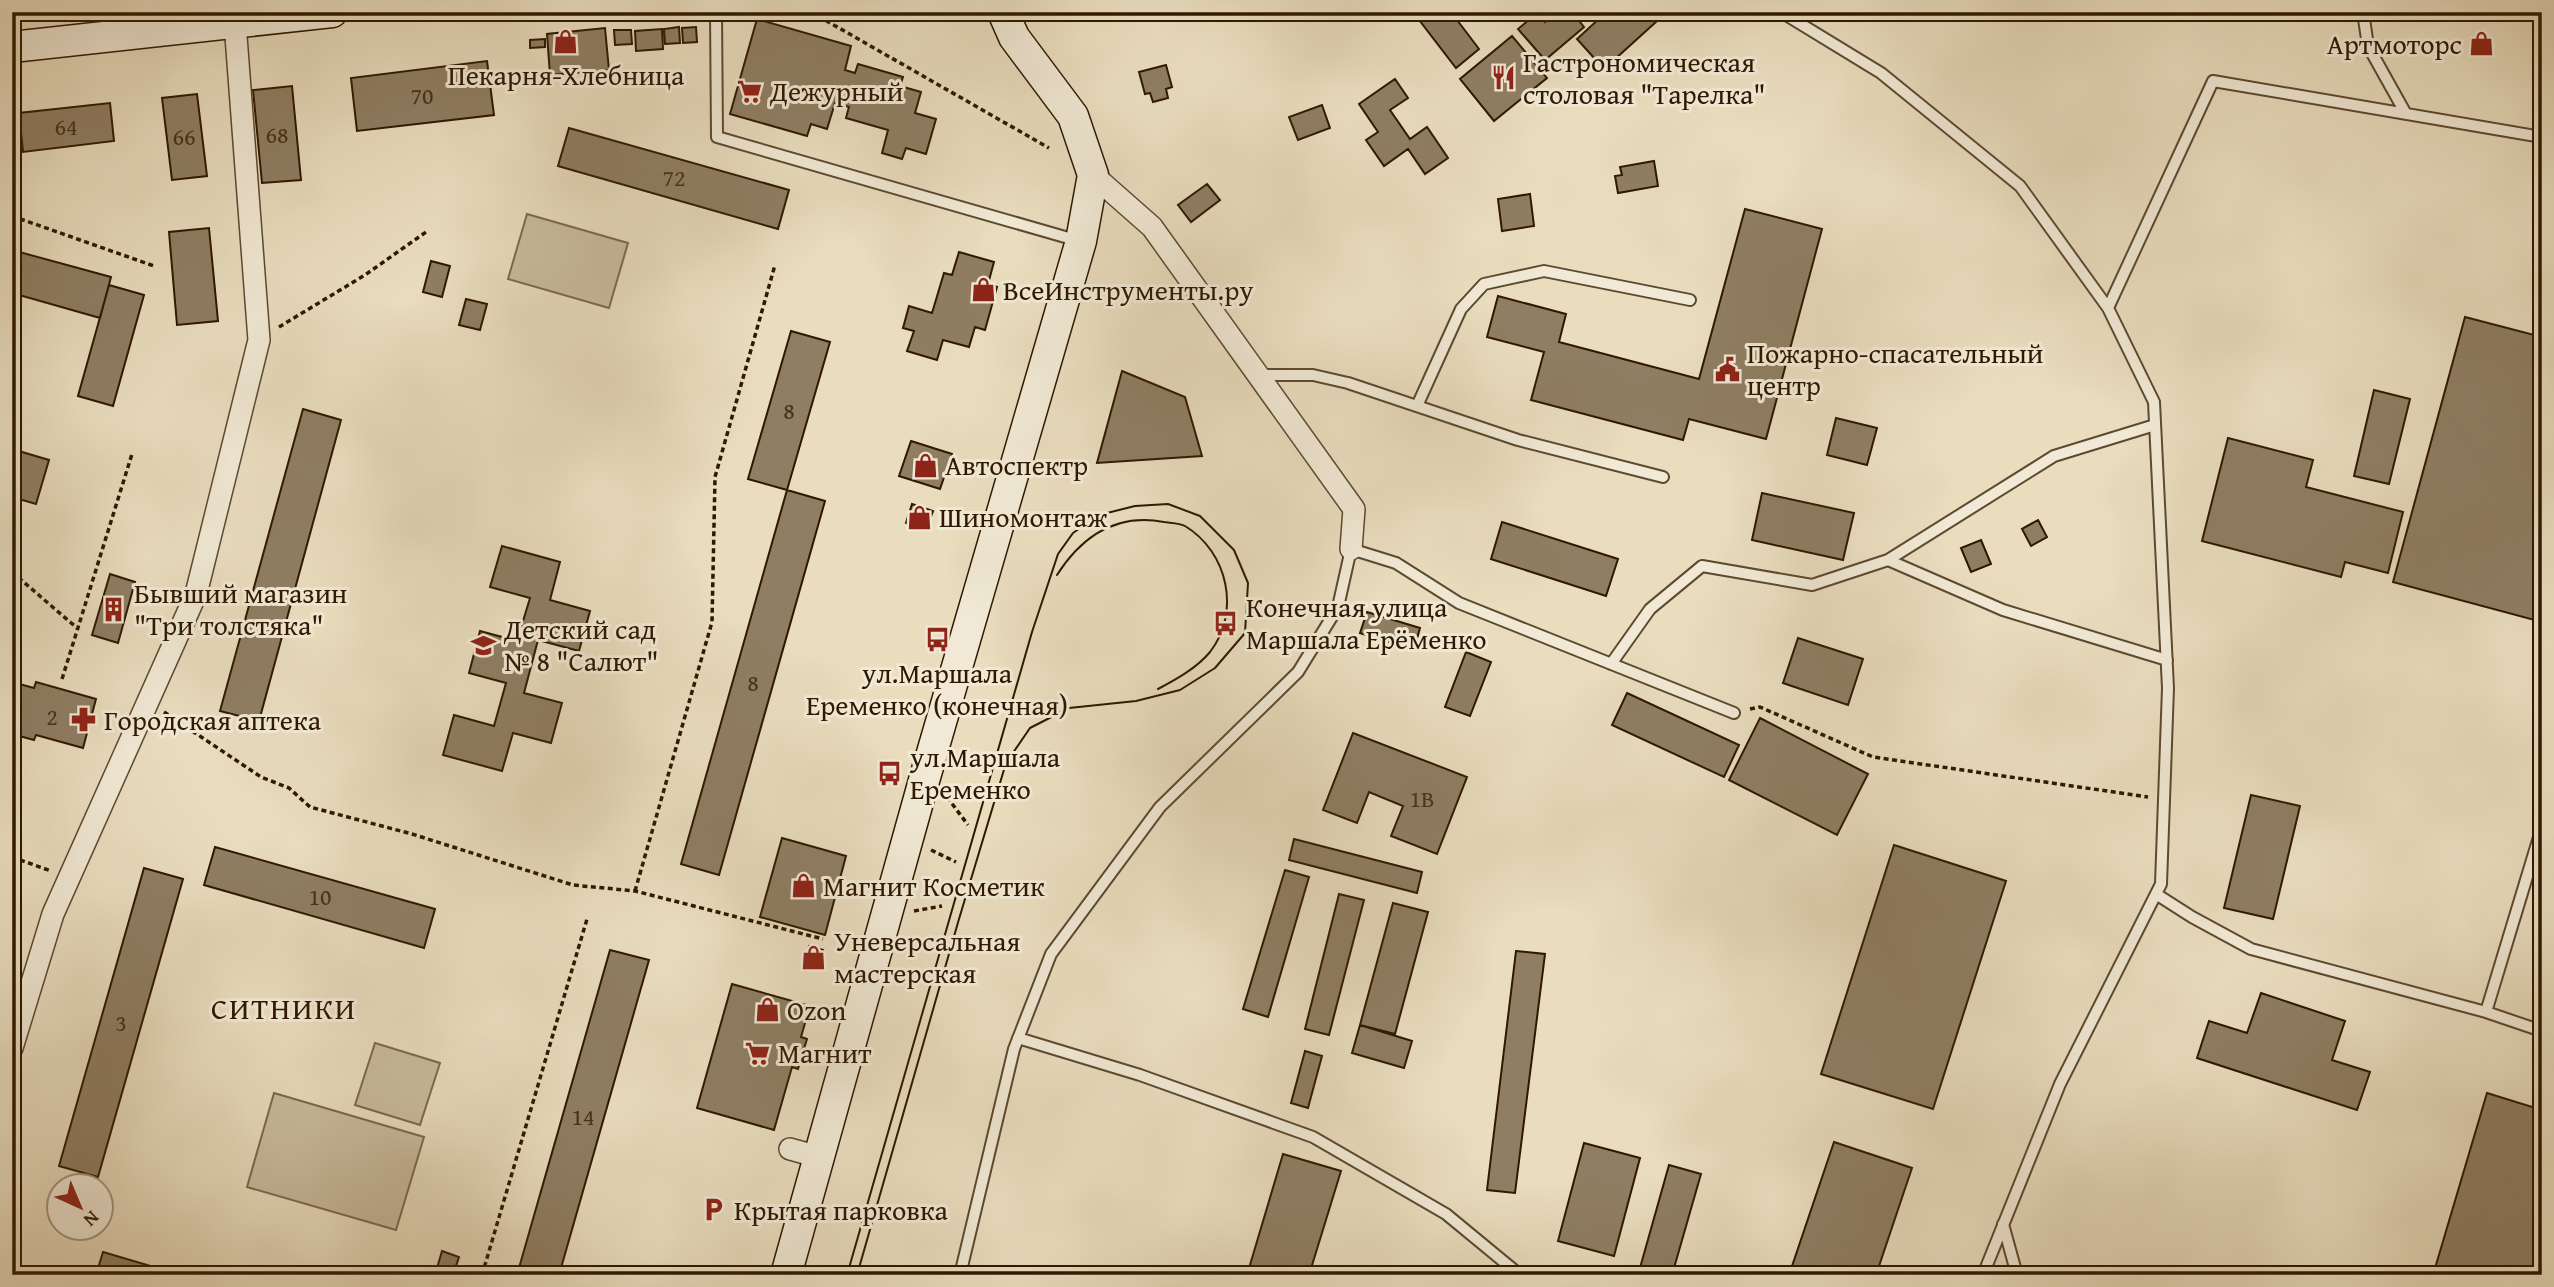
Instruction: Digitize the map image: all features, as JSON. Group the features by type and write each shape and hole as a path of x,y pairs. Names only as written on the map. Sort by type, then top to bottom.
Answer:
{"main road":[{"path":"12,47 120,24 235,23 332,12"},
{"path":"786,1275 920,796 1081,242 1093,175 1073,116 1014,37 1003,12"}],"street":[{"path":"12,1048 54,914 196,594 259,340 235,23"},
{"path":"1093,175 1152,227 1353,509 1351,549"},
{"path":"790,1149 819,1157"}],"lane":[{"path":"716,12 717,137 1081,242"},
{"path":"1781,12 1881,73 2021,186 2108,308 2154,402 2167,660 2161,884 2060,1084 1983,1275"},
{"path":"2363,12 2368,46 2406,114"},
{"path":"2108,308 2213,82 2542,137"},
{"path":"1416,406 1461,309 1484,284 1544,271 1690,300"},
{"path":"1258,376 1313,375 1348,383 1518,440 1663,477"},
{"path":"1611,664 1650,610 1702,566 1812,585 1888,560 2054,456 2155,425"},
{"path":"960,1275 1018,1038 1051,954 1160,807 1298,672 1338,607 1351,549 1396,563 1459,603 1734,713"},
{"path":"1888,560 2003,610 2167,660"},
{"path":"2486,1012 2542,827"},
{"path":"2156,894 2251,949 2486,1012 2542,1031"},
{"path":"1018,1038 1140,1075 1313,1137 1446,1214 1520,1275"},
{"path":"2003,1224 2017,1275"}],"path":[{"path":"811,12 1049,148"},
{"path":"12,216 154,266"},
{"path":"259,340 365,275 426,232"},
{"path":"635,891 712,622 715,477 775,265"},
{"path":"62,679 132,454"},
{"path":"12,572 77,629"},
{"path":"148,701 261,777 289,788 310,807 412,834 573,885 635,891 823,939"},
{"path":"1734,713 1759,706 1873,757 2164,799"},
{"path":"947,797 968,825"},
{"path":"931,850 956,862"},
{"path":"12,857 70,877"},
{"path":"912,912 942,906"},
{"path":"482,1275 587,919"}],"shaded area":[{"path":"527,214 628,243 609,308 508,279"},
{"path":"375,1043 440,1063 420,1125 355,1105"},
{"path":"274,1093 424,1137 396,1230 247,1187"}],"building":[{"path":"1413,12 1451,12 1479,49 1456,68"},
{"path":"1556,12 1572,12 1584,27 1545,60 1518,29 1537,13 1545,22"},
{"path":"1597,12 1667,12 1604,69 1577,39 1601,17"},
{"path":"757,19 851,46 845,70 855,73 858,64 903,77 900,86 921,92 915,113 936,119 926,154 906,148 902,159 882,153 888,130 846,118 849,107 835,103 827,129 811,124 807,136 730,114"},
{"path":"679,27 680,43 665,44 664,29"},
{"path":"696,27 697,42 683,43 682,28"},
{"path":"605,28 609,70 550,75 547,34"},
{"path":"662,29 663,49 636,51 635,31"},
{"path":"614,30 631,30 632,44 615,45"},
{"name":"Гастрономическая столовая \"Тарелка\"","path":"1512,36 1547,78 1494,121 1460,79"},
{"path":"545,39 545,47 530,48 530,40"},
{"path":"487,61 494,115 357,131 351,78"},
{"path":"1166,65 1172,87 1166,89 1168,98 1153,102 1150,93 1145,94 1139,72"},
{"path":"1395,79 1408,98 1390,110 1410,139 1427,127 1448,158 1425,174 1408,149 1384,166 1366,140 1378,132 1359,104"},
{"path":"292,86 301,180 262,183 253,90"},
{"path":"197,94 207,176 172,180 162,98"},
{"path":"110,103 114,141 23,152 19,113"},
{"path":"1322,105 1330,128 1298,140 1289,117"},
{"path":"569,128 789,190 778,229 558,166"},
{"path":"1654,161 1658,186 1618,193 1615,176 1622,175 1620,167"},
{"path":"1207,184 1220,200 1191,222 1178,205"},
{"path":"1530,194 1534,226 1502,231 1498,199"},
{"path":"1745,209 1822,229 1766,439 1689,419 1683,440 1531,400 1544,352 1487,337 1498,296 1566,314 1559,342 1699,379"},
{"path":"209,228 218,321 177,325 169,232"},
{"path":"12,250 111,277 100,318 12,293"},
{"path":"959,252 994,262 988,284 997,287 985,330 975,327 969,347 943,340 937,360 907,351 914,331 903,328 909,306 932,313 944,273 952,275"},
{"path":"431,261 450,266 442,297 423,292"},
{"path":"109,285 144,295 113,406 78,396"},
{"path":"466,299 487,304 480,330 459,325"},
{"path":"2465,317 2542,337 2542,622 2393,582"},
{"path":"791,331 830,342 787,490 748,479"},
{"path":"1122,371 1185,397 1202,456 1097,463"},
{"path":"2374,390 2410,399 2389,484 2354,476"},
{"path":"303,409 341,420 259,721 220,711"},
{"path":"1836,418 1877,428 1867,465 1827,455"},
{"path":"2228,438 2313,460 2306,487 2403,512 2388,573 2345,562 2341,577 2202,541"},
{"name":"Автоспектр","path":"911,441 952,454 940,489 899,476"},
{"path":"12,449 49,460 36,504 12,497"},
{"path":"787,490 825,501 719,875 681,864"},
{"path":"1762,493 1854,513 1843,560 1752,540"},
{"name":"Шиномонтаж","path":"912,504 933,511 926,530 906,523"},
{"path":"2038,520 2047,537 2031,546 2022,529"},
{"path":"1502,522 1618,559 1606,596 1491,559"},
{"path":"1981,540 1991,564 1971,572 1961,548"},
{"path":"502,546 560,562 550,600 590,611 579,651 538,640 524,693 562,703 551,743 513,733 502,771 443,755 454,715 494,726 506,683 469,673 480,631 517,641 530,598 490,587"},
{"name":"Бывший магазин \"Три толстяка\"","path":"110,574 135,582 118,643 92,635"},
{"path":"1367,612 1420,628 1414,650 1360,633"},
{"path":"1798,638 1863,659 1848,705 1783,683"},
{"path":"1466,652 1491,662 1470,716 1445,707"},
{"path":"12,682 34,688 36,682 96,699 83,748 36,735 34,740 12,734"},
{"path":"1627,693 1739,745 1724,777 1612,725"},
{"path":"1760,718 1868,774 1837,835 1729,780"},
{"path":"1353,733 1467,777 1437,854 1391,836 1403,806 1369,792 1357,823 1323,810"},
{"path":"2251,795 2300,806 2273,919 2224,908"},
{"name":"Магнит Косметик","path":"782,838 846,856 825,935 760,917"},
{"path":"1294,839 1422,872 1417,893 1289,860"},
{"path":"1894,845 2006,881 1933,1109 1821,1074"},
{"path":"215,847 435,909 424,948 204,885"},
{"path":"144,868 183,879 99,1172 80,1172 59,1166"},
{"path":"1285,870 1309,877 1268,1017 1243,1009"},
{"path":"1339,894 1364,900 1329,1035 1305,1029"},
{"path":"1393,903 1428,912 1395,1034 1360,1025"},
{"name":"Уневерсальная мастерская","path":"809,946 823,950 818,967 805,963"},
{"path":"610,950 649,960 559,1275 517,1275"},
{"path":"1516,951 1545,954 1515,1193 1487,1190"},
{"name":"Магнит","path":"732,984 810,1006 801,1037 807,1039 798,1069 792,1067 774,1130 697,1108"},
{"path":"2261,993 2345,1021 2332,1060 2370,1072 2357,1110 2197,1058 2209,1021 2247,1033"},
{"path":"1360,1025 1412,1041 1404,1068 1352,1053"},
{"path":"1305,1051 1322,1056 1308,1108 1291,1103"},
{"path":"2487,1093 2542,1110 2542,1275 2433,1275"},
{"path":"1834,1142 1912,1168 1876,1275 1789,1275"},
{"path":"1584,1143 1640,1158 1614,1256 1558,1241"},
{"path":"1283,1154 1341,1171 1309,1275 1247,1275"},
{"path":"1669,1165 1701,1174 1672,1275 1638,1275"},
{"path":"442,1251 459,1257 453,1275 435,1275"},
{"path":"103,1252 181,1275 96,1275"}],"tram line":[{"path":"847,1275 1032,632 1058,554 1073,533 1099,515 1135,506 1168,504 1200,516 1234,550 1248,583 1245,633 1215,668 1180,690 1136,701 1069,708 1030,728 1006,763 857,1275"},
{"path":"1057,575 1089,539 1102,530 1131,521 1175,523 1185,526 1200,537 1220,567 1227,601 1225,619 1220,636 1205,658 1158,689"}],"place":[{"name":"Пекарня-Хлебница","path":"566,41"},
{"name":"Артмоторс","path":"2482,44"},
{"name":"Гастрономическая столовая \"Тарелка\"","path":"1503,78"},
{"name":"Дежурный","path":"750,91"},
{"name":"ВсеИнструменты.ру","path":"983,290"},
{"name":"Пожарно-спасательный центр","path":"1727,369"},
{"name":"Автоспектр","path":"925,465"},
{"name":"Шиномонтаж","path":"919,517"},
{"name":"Бывший магазин \"Три толстяка\"","path":"114,609"},
{"name":"Конечная улица Маршала Ерёменко","path":"1226,623"},
{"name":"ул.Маршала Еременко (конечная)","path":"937,639"},
{"name":"Детский сад № 8 \"Салют\"","path":"484,645"},
{"name":"Городская аптека","path":"84,720"},
{"name":"ул.Маршала Еременко","path":"890,773"},
{"name":"Магнит Косметик","path":"803,886"},
{"name":"Уневерсальная мастерская","path":"814,957"},
{"name":"Ozon","path":"767,1010"},
{"name":"Магнит","path":"758,1053"},
{"name":"Крытая парковка","path":"714,1210"}],"district":[{"name":"СИТНИКИ","path":"284,1009"}]}
